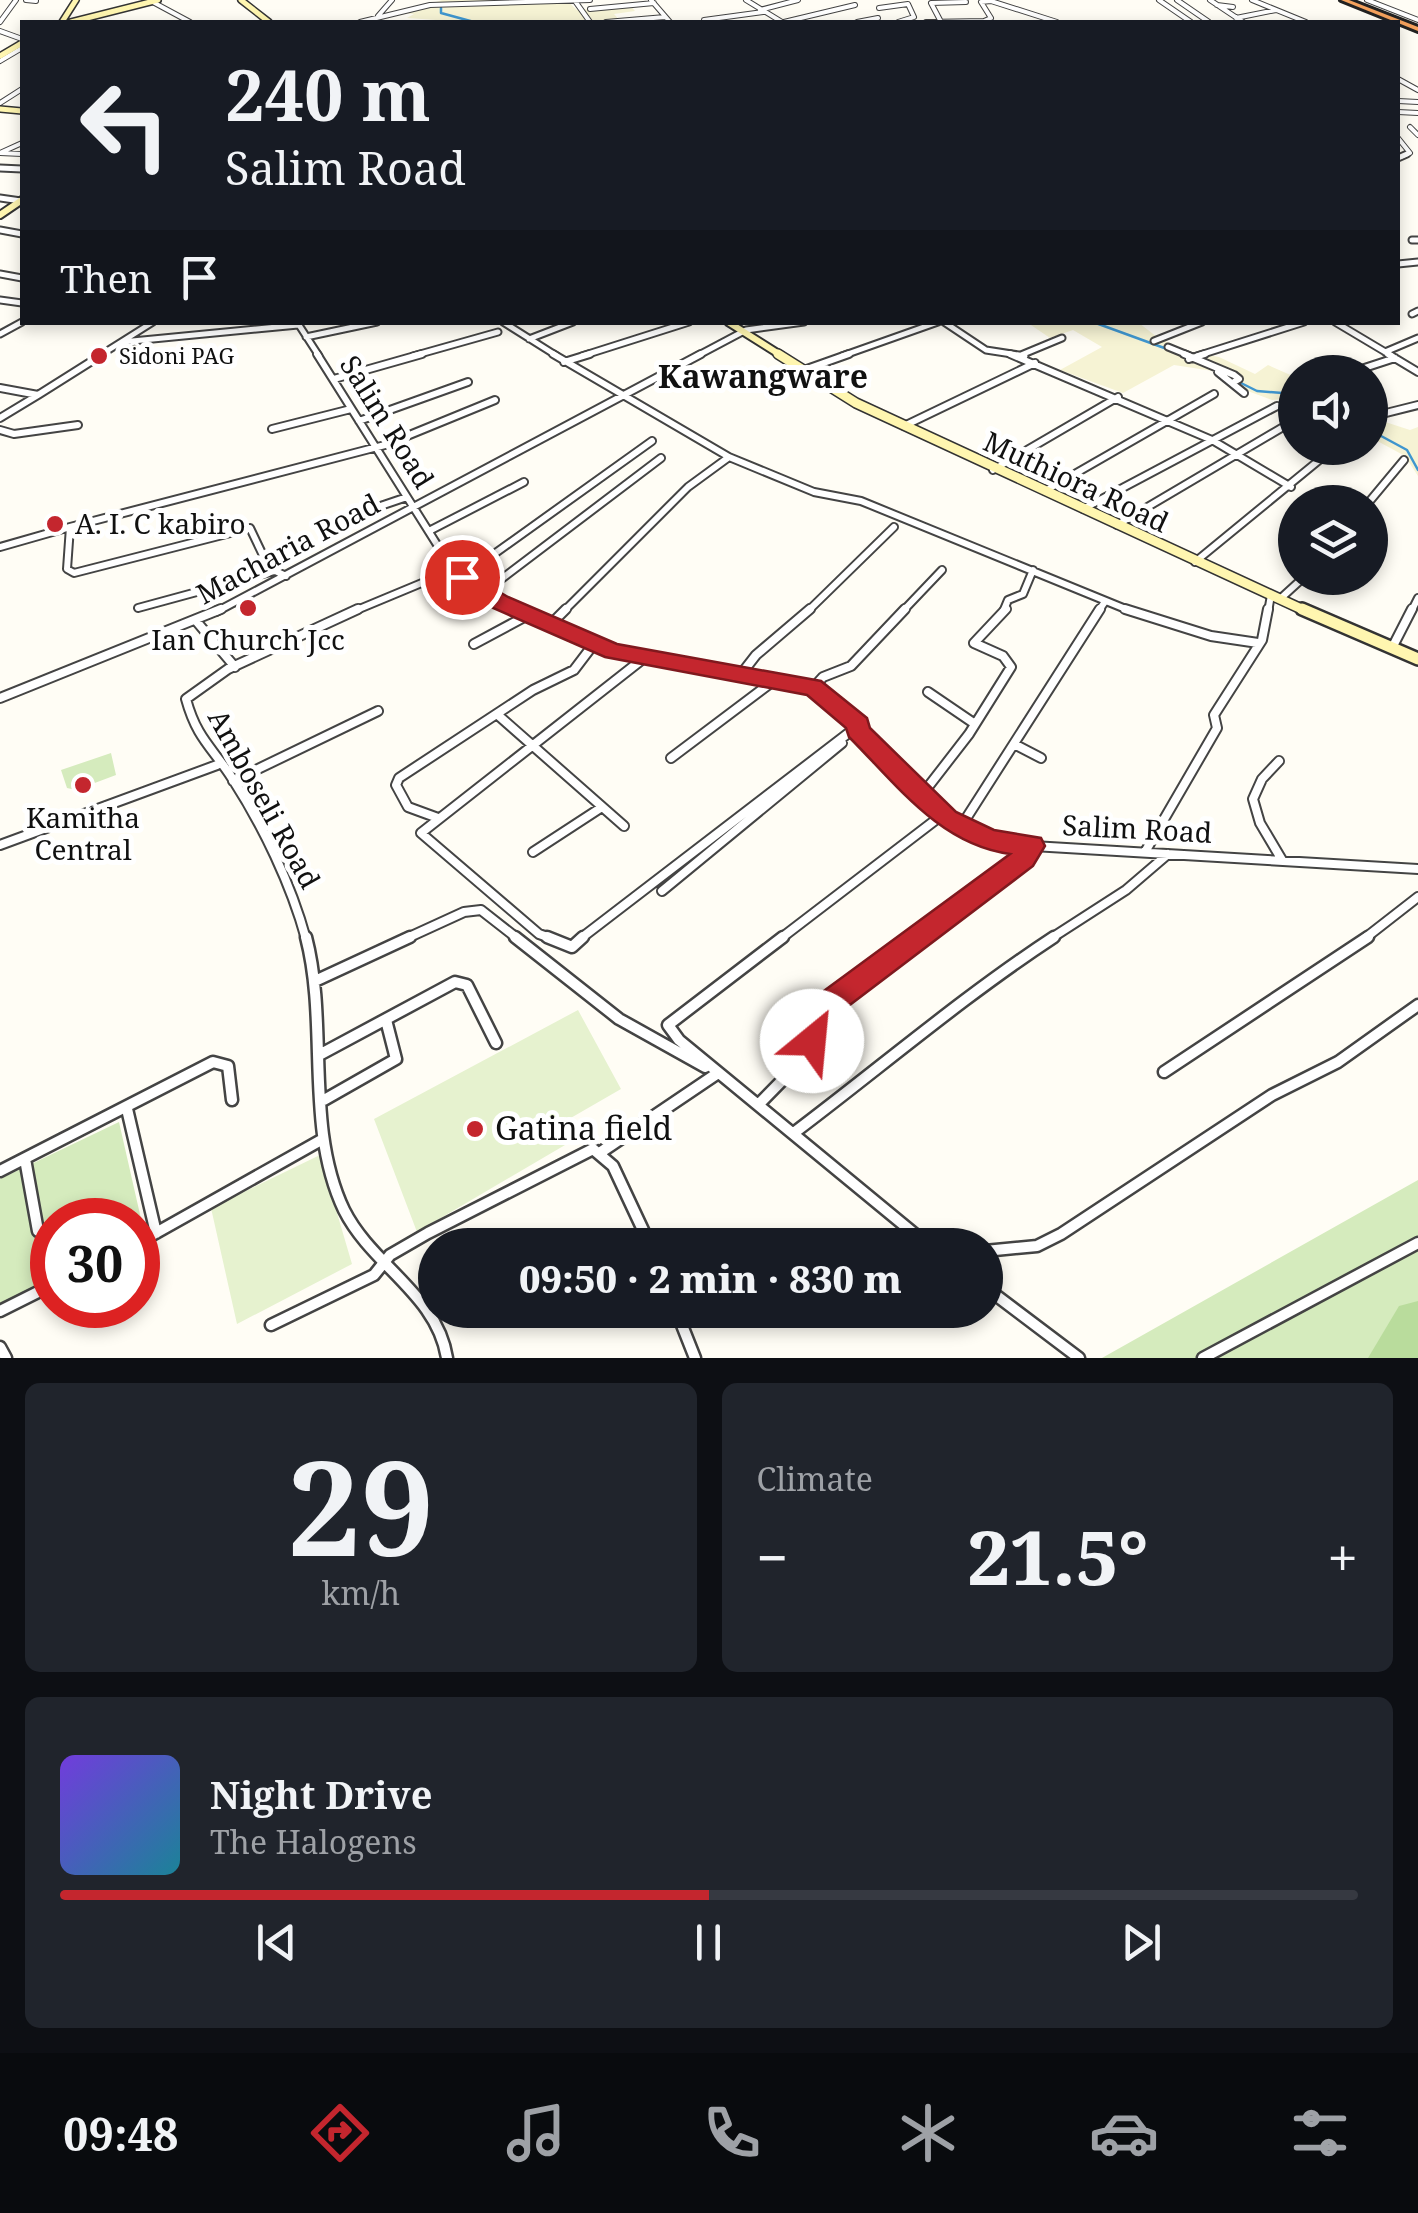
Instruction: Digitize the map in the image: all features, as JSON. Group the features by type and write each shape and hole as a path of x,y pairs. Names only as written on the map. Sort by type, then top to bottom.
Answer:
{"highway":[{"path":"1344,0 1418,24"},
{"path":"1356,0 1387,15"}],"street":[{"path":"0,22 16,0"},
{"path":"26,0 36,1"},
{"path":"242,0 267,20"},
{"path":"378,16 392,0"},
{"path":"366,20 430,5 590,0"},
{"path":"746,0 779,20"},
{"path":"704,20 762,11 798,0"},
{"path":"1159,0 1188,20"},
{"path":"1177,0 1206,20"},
{"path":"1210,0 1240,20"},
{"path":"1252,0 1299,20"},
{"path":"1367,0 1418,24"},
{"path":"79,20 155,1 187,20"},
{"path":"590,9 653,2 668,20"},
{"path":"966,2 970,20 940,20 931,3 966,2 1002,2 1048,19"},
{"path":"879,8 908,4 914,17 904,20"},
{"path":"791,20 854,5"},
{"path":"0,8 9,7"},
{"path":"1214,14 1230,10"},
{"path":"1236,18 1276,10"},
{"path":"86,20 94,16"},
{"path":"631,20 665,17"},
{"path":"868,20 878,18"},
{"path":"0,60 20,45"},
{"path":"0,48 12,49"},
{"path":"0,106 20,91"},
{"path":"1400,140 1410,153 1400,157"},
{"path":"0,143 20,143"},
{"path":"0,153 14,144"},
{"path":"0,418 148,325"},
{"path":"122,342 287,325"},
{"name":"Salim Road","path":"298,325 458,573 483,593 594,644 644,658 813,688 858,728 922,796 960,828 990,841 1032,846 1418,869"},
{"path":"306,337 363,325"},
{"path":"507,325 620,398 729,457 814,492 861,501 1104,603 1211,636 1258,643"},
{"path":"530,339 565,325"},
{"path":"564,362 679,325"},
{"name":"Muthiora Road","path":"732,325 801,372 994,470 1418,658"},
{"name":"Macharia Road","path":"0,698 197,622 743,332 786,325"},
{"path":"801,372 933,325"},
{"path":"946,325 986,350 1021,356 1212,440 1288,485"},
{"path":"1154,341 1194,325"},
{"path":"1190,358 1294,325"},
{"path":"1340,325 1418,372"},
{"path":"334,379 498,332"},
{"path":"1021,356 1062,338"},
{"path":"1385,352 1418,338"},
{"path":"1168,347 1237,381 1244,393"},
{"path":"1388,360 1395,358"},
{"path":"904,426 1035,363"},
{"path":"358,421 468,382"},
{"path":"0,388 38,396"},
{"path":"1044,490 1214,394"},
{"path":"994,470 1118,397"},
{"path":"0,547 375,448 495,400"},
{"path":"1388,413 1418,405"},
{"path":"1083,509 1278,406"},
{"path":"272,429 352,409"},
{"path":"0,430 19,434 78,425"},
{"path":"1118,526 1278,431"},
{"name":"Amboseli Road","path":"447,1358 445,1336 429,1307 382,1265 337,1192 323,1139 322,1054 315,981 294,894 233,781 217,764 191,718 186,699 199,685 234,667 458,573 652,441"},
{"path":"550,625 702,475 729,457"},
{"path":"483,593 662,458"},
{"path":"1383,485 1404,460"},
{"path":"1293,485 1315,465"},
{"path":"429,530 524,482"},
{"path":"348,518 408,497"},
{"path":"1195,562 1278,497"},
{"path":"70,527 70,574 247,528 253,530 274,571"},
{"path":"742,674 756,654 824,598 894,527"},
{"path":"813,688 823,676 852,666 942,570"},
{"path":"922,796 1011,667 1003,656 974,643 1006,609 1008,600 1023,594 1033,570"},
{"path":"138,608 274,571 286,576"},
{"path":"1145,852 1218,728 1214,715 1264,635 1278,595"},
{"path":"1392,648 1418,598"},
{"path":"960,828 1104,603"},
{"path":"474,644 528,615"},
{"path":"197,622 234,667"},
{"path":"438,818 408,808 396,785 399,778 499,716 533,690 581,664 594,644"},
{"path":"644,658 424,829 423,840 539,934 572,947 609,914 630,903 858,728"},
{"path":"670,758 776,679"},
{"path":"928,692 975,724"},
{"path":"233,781 378,711"},
{"path":"499,716 624,826"},
{"path":"662,891 858,728"},
{"path":"1016,745 1040,758"},
{"path":"1279,761 1262,779 1253,800 1260,823 1282,861"},
{"path":"0,846 64,818 217,764"},
{"path":"533,852 602,808"},
{"path":"911,1228 670,1031 673,1020 942,815"},
{"path":"759,1104 810,1052 813,1024 820,1011 1024,858 1032,846"},
{"path":"795,1132 938,1025 994,977 1126,890 1169,853"},
{"path":"1164,1072 1304,981 1418,897"},
{"path":"315,981 464,912 481,910 620,1019 659,1044 718,1073"},
{"path":"322,1054 462,982 496,1043"},
{"path":"1003,1249 1037,1246 1061,1234 1272,1094 1338,1062 1418,1005"},
{"path":"324,1100 396,1060 386,1020"},
{"path":"0,1172 219,1061 228,1066 232,1100"},
{"path":"271,1325 374,1274 390,1255 580,1152 601,1152 718,1073"},
{"path":"127,1109 148,1198"},
{"path":"160,1231 323,1139"},
{"path":"601,1152 613,1166 642,1228"},
{"path":"25,1159 32,1198"},
{"path":"1203,1358 1418,1243"},
{"path":"0,1311 30,1296"},
{"path":"1003,1300 1079,1358"},
{"path":"683,1328 694,1358"},
{"path":"0,1347 6,1358"}],"shaded area":[{"path":"442,0 566,0 577,10 630,5 635,11 614,14 619,20 436,20 407,18 414,14 402,13"},
{"path":"1031,325 1142,325 1187,351 1219,357 1255,374 1268,365 1278,369 1278,399 1237,387 1213,371 1174,365 1123,393 1060,370 1102,347 1073,330 1050,338"},
{"path":"1388,423 1410,430 1418,427 1418,476 1405,456 1388,447"}],"green space":[{"path":"111,753 116,775 76,790 67,788 61,770"},
{"name":"Gatina field","path":"578,1010 621,1089 569,1119 577,1138 417,1232 374,1119"},
{"path":"119,1122 136,1198 30,1198 30,1298 0,1315 0,1179"},
{"path":"320,1155 352,1264 237,1324 211,1208"},
{"path":"1418,1180 1418,1358 1102,1358"},
{"path":"1418,1301 1418,1358 1368,1358 1399,1306"}],"waterway":[{"path":"441,8 441,13 467,20"},
{"path":"1101,325 1167,349"},
{"path":"1237,381 1257,391 1278,393"},
{"path":"1388,440 1407,450 1418,470"}],"place":[{"name":"Sidoni PAG","path":"99,356"},
{"name":"A. I. C kabiro","path":"55,524"},
{"name":"Ian Church Jcc","path":"248,608"},
{"name":"Kamitha Central","path":"83,785"},
{"name":"Gatina field","path":"475,1129"}],"district":[{"name":"Kawangware","path":"763,377"}],"route":[{"path":"462,577 500,602 613,652 813,688 859,725 857,730 947,819 990,841 1032,846 1024,858 820,1011 813,1024 812,1041"}]}
